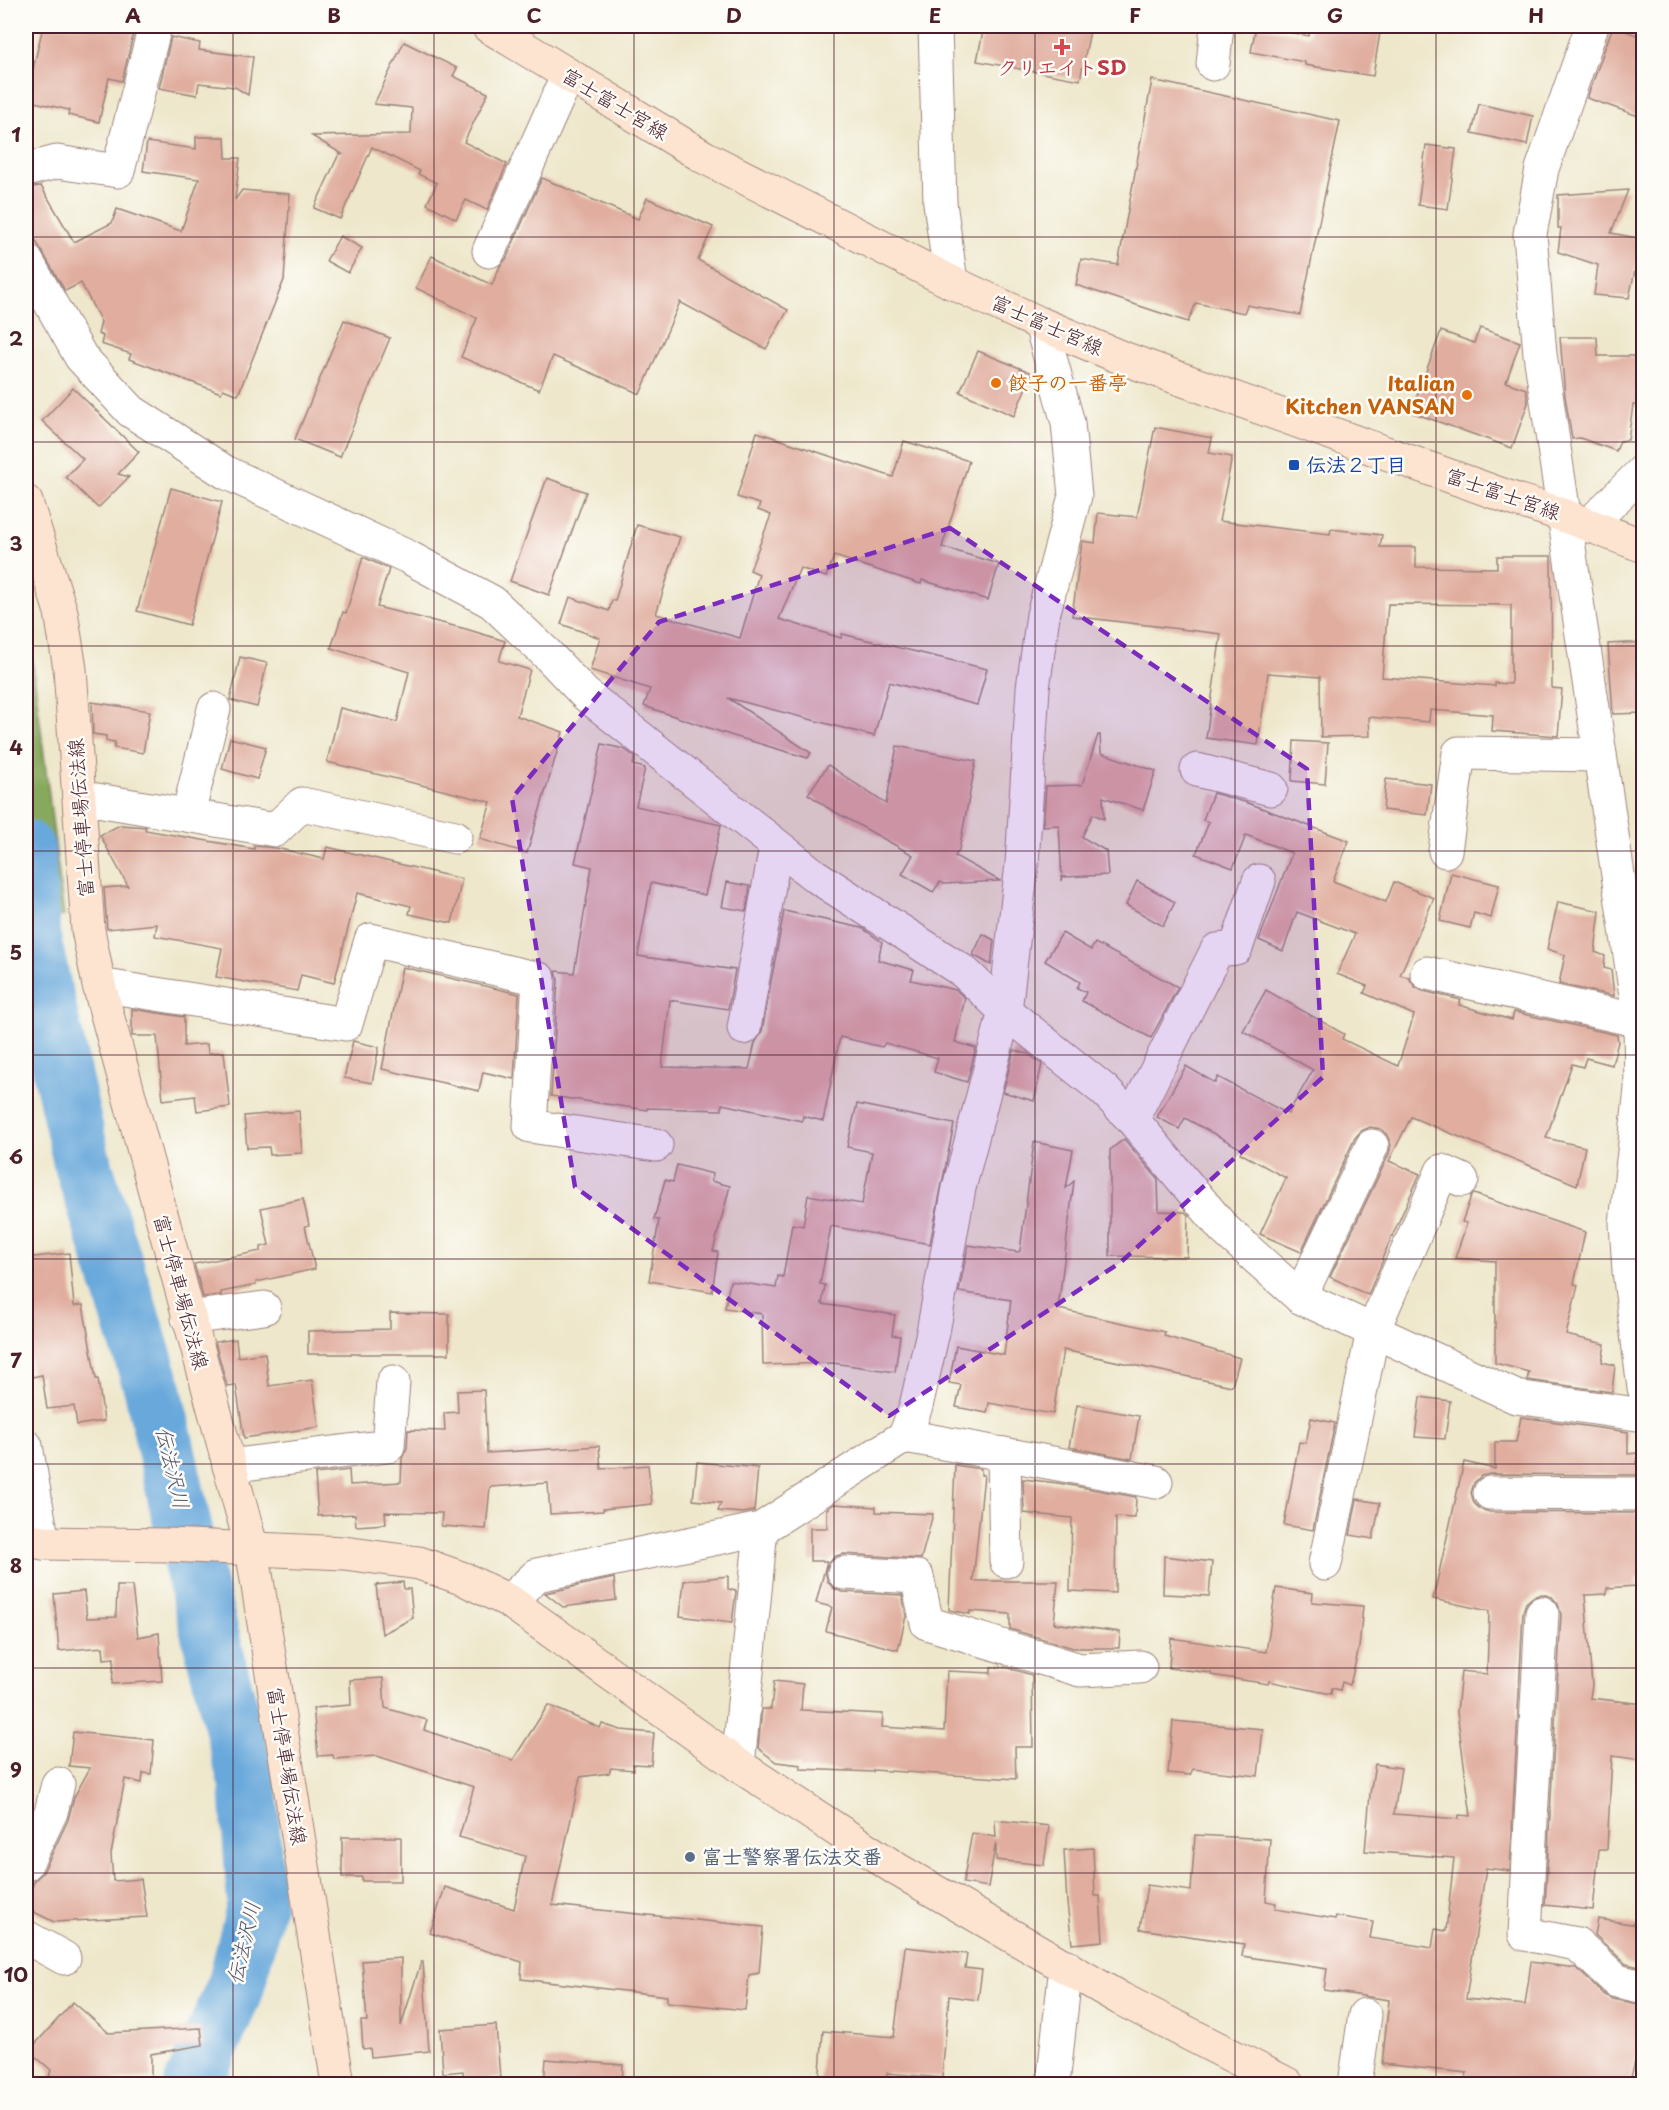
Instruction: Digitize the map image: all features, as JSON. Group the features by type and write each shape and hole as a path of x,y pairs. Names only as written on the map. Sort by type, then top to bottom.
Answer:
{"main road":[{"name":"富士富士宮線","path":"488,26 704,158 951,282 1041,324 1131,361 1644,546"},
{"name":"富士停車場伝法線","path":"26,502 61,612 70,669 88,930 99,985 229,1466 238,1548 338,2085"},
{"path":"34,1541 344,1553 419,1563 464,1579 509,1601 738,1765 898,1870 1121,1999 1287,2085"}],"street":[{"path":"26,170 57,162 118,171 155,26"},
{"path":"935,26 940,202 951,282"},
{"path":"1213,64 1217,26"},
{"path":"1592,26 1542,168 1530,234 1540,354 1576,520 1600,755 1642,1022 1641,1089 1626,1223 1629,1271 1644,1388"},
{"path":"489,251 568,75"},
{"path":"26,260 81,357 131,411 225,472 408,557 492,602 585,694 814,875 964,972 1005,1011 1104,1090 1132,1119 1224,1229 1300,1297 1516,1397 1644,1415"},
{"path":"509,1601 537,1575 761,1528 905,1436 916,1406 933,1332 959,1188 1005,1011 1022,864 1033,688 1043,615 1075,496 1068,423 1041,324"},
{"path":"1576,520 1644,470"},
{"path":"188,815 214,709"},
{"path":"1445,851 1460,753 1600,755"},
{"path":"1197,770 1271,789"},
{"path":"79,796 276,830 302,804 455,837"},
{"path":"744,1028 776,846"},
{"path":"1132,1119 1217,950 1236,948 1258,881"},
{"path":"99,985 346,1024 371,940 539,979 530,1126 656,1145"},
{"path":"1427,973 1642,1022"},
{"path":"1300,1297 1372,1146"},
{"path":"1324,1564 1372,1331 1442,1171 1462,1180"},
{"path":"189,1318 264,1308"},
{"path":"229,1466 388,1446 393,1382"},
{"path":"905,1436 1156,1482"},
{"path":"26,1446 34,1541"},
{"path":"1004,1454 1006,1561"},
{"path":"1490,1493 1644,1494"},
{"path":"738,1765 761,1528"},
{"path":"844,1573 917,1576 927,1623 1080,1670 1140,1667"},
{"path":"1542,1613 1525,1934 1577,1944 1617,1981 1644,1987"},
{"path":"26,1864 51,1812 58,1784"},
{"path":"26,1937 64,1958"},
{"path":"1053,2085 1066,1966"},
{"path":"1355,2085 1365,2015"}],"highlighted area":[{"path":"950,528 1307,769 1323,1077 1121,1262 889,1416 575,1187 512,798 659,622"}],"green space":[{"path":"26,616 28,625 64,916 26,917"}],"building":[{"path":"43,26 109,26 134,31 122,81 109,78 99,122 68,115 69,110 26,100"},
{"path":"984,26 1091,26 1080,80 977,61"},
{"path":"1256,26 1309,36 1311,26 1381,26 1373,76 1305,65 1305,62 1251,52"},
{"path":"1613,26 1644,38 1644,118 1587,98"},
{"path":"171,37 200,43 199,50 253,57 248,95 235,87 199,83 197,95 159,88"},
{"path":"404,42 457,68 453,76 488,93 464,142 507,164 487,210 466,200 456,219 427,204 437,183 418,174 420,171 372,147 340,219 314,208 339,154 342,154 312,136 411,134 412,108 374,104"},
{"path":"1152,80 1340,121 1300,315 1247,305 1244,313 1196,303 1188,322 1076,285 1081,259 1118,265"},
{"path":"1479,104 1533,116 1527,145 1472,133"},
{"path":"196,137 225,137 226,158 240,158 235,200 242,190 290,194 284,280 238,395 223,389 221,393 129,359 131,354 101,344 103,336 98,334 101,322 81,283 65,291 26,224 26,188 41,186 74,242 112,223 117,209 181,231 199,179 143,171 147,142 196,149"},
{"path":"1426,145 1456,149 1448,209 1418,205"},
{"path":"542,178 638,219 647,198 713,227 698,260 788,310 766,349 680,302 640,394 553,356 539,390 461,357 477,318 416,288 432,256 492,285"},
{"path":"1628,190 1611,233 1642,239 1629,298 1594,295 1598,265 1558,252 1561,228 1558,228 1558,195"},
{"path":"340,236 362,248 348,273 326,261"},
{"path":"344,320 390,338 340,457 295,439"},
{"name":"Italian Kitchen VANSAN","path":"1480,328 1520,342 1506,382 1526,389 1528,403 1512,448 1411,412 1441,331 1474,343"},
{"path":"1560,337 1597,337 1598,356 1644,356 1644,405 1633,405 1628,440 1620,441 1616,451 1580,438 1572,439 1565,396"},
{"name":"餃子の一番亭","path":"978,351 1032,373 1014,416 960,392"},
{"path":"73,388 139,452 118,474 129,477 98,508 66,477 83,459 42,421"},
{"path":"1155,427 1212,438 1209,453 1232,457 1219,521 1330,534 1331,529 1382,535 1380,547 1416,547 1416,567 1497,568 1497,556 1551,556 1552,688 1562,689 1558,736 1492,731 1493,715 1430,710 1429,722 1369,717 1370,736 1321,737 1320,677 1268,673 1258,745 1206,738 1221,634 1072,616 1082,541 1095,543 1098,513 1137,517","holes":["1388,604 1511,605 1511,684 1495,683 1495,686 1382,677"]},
{"path":"757,432 893,477 904,441 969,461 942,547 999,564 988,600 922,580 921,584 834,556 826,577 800,568 779,619 841,638 842,634 987,669 977,705 889,682 874,736 728,698 811,753 808,758 644,706 650,689 590,670 600,638 561,624 570,597 609,611 612,600 615,601 637,525 680,537 656,614 740,638 759,574 750,570 771,515 758,510 760,504 737,497"},
{"path":"547,478 586,492 549,595 510,581"},
{"path":"171,488 222,502 189,625 137,611"},
{"path":"363,557 389,569 377,607 505,641 499,661 530,670 517,716 563,732 527,853 480,839 491,802 327,762 340,708 397,722 409,672 331,648 343,612 346,613"},
{"path":"1644,642 1644,713 1613,714 1608,644"},
{"path":"240,657 267,663 257,707 230,700"},
{"path":"92,702 150,711 143,753 114,748 115,742 106,741 106,736 93,734"},
{"path":"1098,735 1100,735 1101,753 1156,771 1143,810 1103,797 1104,819 1093,814 1082,837 1106,851 1108,875 1063,877 1062,881 1059,825 1043,826 1046,786 1082,785"},
{"path":"230,738 266,747 257,779 222,769"},
{"path":"1294,741 1328,743 1325,784 1292,781"},
{"path":"602,744 624,749 635,757 633,765 645,768 636,806 721,825 705,895 651,883 638,956 735,970 728,1009 670,1000 662,1067 749,1069 755,1043 762,1031 784,911 862,928 882,942 878,960 914,970 911,980 956,990 965,998 955,1042 976,1048 967,1082 934,1072 938,1058 885,1043 882,1047 840,1037 823,1121 803,1116 802,1121 722,1104 722,1110 647,1108 647,1110 551,1096 558,980 556,971 574,973 592,867 575,863"},
{"path":"897,746 976,761 959,850 955,856 1000,881 944,884 940,882 933,892 902,874 913,855 828,808 808,794 828,765 886,804"},
{"path":"1386,779 1431,784 1427,815 1383,810"},
{"path":"1213,793 1248,803 1349,841 1333,881 1386,902 1394,882 1434,898 1400,975 1409,978 1415,987 1461,1000 1459,1005 1512,1020 1514,1012 1617,1035 1618,1042 1612,1065 1586,1058 1583,1067 1572,1064 1546,1138 1585,1147 1577,1185 1411,1117 1389,1161 1420,1174 1368,1295 1330,1277 1389,1154 1391,1144 1381,1129 1370,1127 1361,1131 1355,1138 1301,1252 1260,1234 1286,1178 1240,1153 1242,1149 1185,1118 1179,1129 1157,1117 1186,1066 1215,1083 1218,1077 1288,1114 1313,1070 1243,1031 1266,990 1344,1034 1342,1039 1398,1066 1414,1015 1364,993 1367,986 1337,974 1355,934 1297,912 1283,951 1259,940 1292,853 1246,835 1233,868 1196,854 1209,822 1203,820"},
{"path":"120,825 146,827 145,830 254,849 254,846 276,848 324,859 327,847 462,879 452,923 409,914 411,906 357,893 334,983 301,975 297,991 216,977 222,948 155,936 157,924 107,929 104,888 128,886 100,835"},
{"path":"1451,873 1499,885 1491,918 1474,913 1470,928 1440,921"},
{"path":"1137,881 1175,902 1163,926 1126,905"},
{"path":"727,882 750,886 746,911 722,907"},
{"path":"1558,902 1600,911 1595,952 1605,956 1604,968 1611,970 1614,996 1559,984 1565,955 1547,949"},
{"path":"1062,933 1091,950 1095,943 1178,987 1151,1038 1082,1001 1086,992 1077,988 1080,982 1045,961"},
{"path":"983,934 994,940 991,965 973,955"},
{"path":"402,967 519,994 514,1079 483,1072 479,1091 382,1069"},
{"path":"132,1009 184,1017 184,1046 207,1044 208,1053 224,1052 230,1107 197,1111 195,1096 163,1100 157,1036 132,1036"},
{"path":"353,1041 379,1047 372,1083 344,1078"},
{"path":"1014,1050 1028,1054 1042,1064 1034,1101 1003,1092"},
{"path":"857,1104 954,1124 930,1244 831,1226 820,1284 825,1285 822,1304 895,1315 892,1335 900,1336 895,1372 833,1363 763,1365 762,1314 725,1308 730,1281 776,1288 778,1276 783,1277 792,1224 803,1226 808,1195 862,1204 872,1152 847,1147"},
{"path":"299,1111 302,1153 270,1155 269,1147 247,1148 244,1116"},
{"path":"1124,1139 1158,1179 1159,1211 1185,1212 1188,1215 1187,1257 1110,1256 1110,1150"},
{"path":"1034,1142 1073,1150 1066,1188 1074,1181 1058,1309 1165,1332 1164,1336 1240,1358 1232,1386 1063,1350 1053,1414 989,1403 987,1413 956,1407 961,1385 949,1383 956,1346 1004,1355 1011,1300 959,1292 968,1245 1020,1251"},
{"path":"677,1165 713,1174 711,1181 730,1186 713,1251 718,1252 712,1292 649,1281 659,1220 654,1219 665,1180 673,1182"},
{"path":"1474,1194 1585,1232 1574,1284 1578,1285 1566,1335 1605,1344 1602,1362 1615,1365 1612,1392 1527,1380 1529,1372 1495,1363 1495,1261 1455,1258 1467,1223 1462,1222 1471,1196"},
{"path":"303,1199 309,1225 305,1226 315,1269 256,1282 256,1285 221,1292 221,1295 203,1297 194,1264 261,1251 261,1247 269,1245 261,1208"},
{"path":"69,1253 74,1306 83,1305 104,1421 77,1425 74,1406 47,1409 42,1375 32,1377 26,1335 26,1258"},
{"path":"390,1313 449,1314 449,1354 308,1354 308,1331 390,1329"},
{"path":"236,1339 238,1357 265,1353 269,1386 312,1380 319,1427 244,1438 236,1385 227,1386 215,1342"},
{"path":"484,1390 487,1453 599,1446 601,1469 648,1465 652,1504 603,1509 603,1511 550,1514 548,1483 490,1487 486,1529 441,1526 442,1513 385,1512 386,1524 356,1526 355,1514 318,1516 315,1474 349,1470 350,1485 401,1482 402,1458 407,1448 408,1430 445,1431 444,1413 458,1412 457,1391"},
{"path":"1420,1397 1450,1401 1445,1439 1415,1437"},
{"path":"1077,1405 1139,1416 1132,1459 1069,1447"},
{"path":"1521,1417 1628,1432 1628,1454 1637,1453 1638,1475 1490,1474 1481,1476 1474,1483 1471,1493 1474,1503 1480,1509 1490,1512 1644,1513 1644,1578 1636,1578 1636,1586 1607,1588 1607,1594 1585,1595 1592,1685 1590,1698 1644,1704 1644,1760 1612,1756 1607,1849 1599,1849 1593,1910 1545,1905 1561,1614 1558,1604 1552,1597 1542,1594 1533,1597 1526,1603 1523,1612 1510,1871 1486,1868 1466,1999 1525,2005 1531,1962 1576,1968 1605,1995 1613,1999 1644,2005 1644,2027 1629,2085 1464,2085 1467,2073 1382,2064 1389,2000 1324,1990 1327,1969 1242,1956 1244,1944 1140,1929 1147,1885 1191,1891 1195,1835 1270,1839 1266,1901 1276,1903 1275,1909 1335,1919 1336,1916 1373,1922 1370,1938 1432,1948 1435,1929 1446,1931 1454,1858 1365,1851 1370,1794 1375,1764 1401,1768 1394,1814 1459,1819 1459,1815 1471,1816 1457,1712 1461,1671 1487,1674 1489,1611 1433,1599 1464,1462 1495,1469 1495,1442 1516,1442"},
{"path":"1311,1418 1335,1423 1313,1530 1284,1525 1299,1442 1306,1443"},
{"path":"697,1462 758,1468 754,1511 743,1513 718,1511 721,1503 693,1500"},
{"path":"955,1465 981,1469 981,1475 984,1475 973,1581 1058,1581 1054,1623 1120,1632 1119,1648 1073,1648 1010,1629 1010,1614 970,1611 970,1614 949,1610"},
{"path":"1023,1479 1136,1497 1135,1518 1116,1517 1115,1593 1070,1591 1072,1518 1024,1513"},
{"path":"1357,1499 1380,1503 1373,1539 1350,1535"},
{"path":"834,1504 876,1507 876,1512 933,1514 921,1559 844,1554 836,1556 829,1562 825,1571 828,1582 833,1588 842,1592 902,1595 906,1616 898,1650 826,1631 832,1607 816,1603 827,1561 810,1561 810,1528 827,1528 827,1509"},
{"path":"1164,1556 1212,1562 1209,1596 1163,1594"},
{"path":"728,1576 728,1589 736,1591 732,1623 680,1616 684,1581"},
{"path":"614,1578 616,1600 563,1607 545,1593"},
{"path":"403,1582 404,1589 410,1589 413,1618 382,1634 376,1585"},
{"path":"117,1586 132,1586 138,1637 159,1633 162,1681 112,1684 114,1658 104,1659 103,1647 59,1651 54,1594 84,1591 87,1618 116,1617"},
{"path":"1276,1588 1313,1593 1312,1602 1363,1606 1359,1648 1350,1685 1342,1682 1340,1690 1332,1688 1331,1694 1269,1681 1268,1684 1169,1668 1171,1638 1266,1652"},
{"path":"991,1667 1005,1667 1032,1675 1033,1747 1015,1747 1016,1779 873,1770 873,1772 800,1769 801,1765 776,1762 758,1748 762,1709 771,1709 774,1681 803,1684 801,1710 883,1714 882,1727 944,1731 947,1671 991,1673"},
{"path":"383,1678 385,1708 427,1720 424,1730 513,1760 548,1705 600,1728 602,1724 621,1730 654,1733 651,1765 633,1764 634,1770 611,1768 609,1773 580,1777 552,1905 763,1927 759,1973 749,1975 745,2010 667,2002 667,1996 521,1979 522,1962 430,1933 445,1887 514,1909 525,1856 459,1837 474,1787 377,1756 334,1759 333,1755 318,1756 313,1708 351,1705 350,1680"},
{"path":"1173,1721 1263,1729 1258,1776 1193,1769 1190,1775 1168,1773"},
{"path":"73,1732 154,1740 151,1774 143,1773 142,1783 125,1779 111,1854 113,1881 141,1879 147,1917 54,1922 26,1908 26,1901 35,1880 43,1872 68,1820 74,1797 90,1768 69,1766"},
{"path":"995,1820 1049,1826 1044,1865 996,1860 996,1842 988,1887 963,1883 972,1833 996,1837"},
{"path":"342,1837 401,1837 401,1881 362,1881 362,1877 342,1877"},
{"path":"1093,1848 1095,1896 1100,1896 1103,1941 1072,1944 1064,1850"},
{"path":"1598,1919 1644,1926 1644,1968 1626,1964 1595,1935"},
{"path":"905,1947 967,1954 965,1968 982,1970 978,2000 949,1996 942,2078 887,2073 886,2085 819,2085 823,2031 894,2037"},
{"path":"401,1958 401,2026 421,1962 423,1962 429,2051 371,2057 370,2048 363,2049 361,2021 367,2021 362,1961"},
{"path":"73,2002 109,2033 201,2028 203,2045 151,2054 151,2077 85,2083 84,2085 47,2085 51,2070 29,2051"},
{"path":"496,2025 500,2078 464,2081 463,2071 443,2073 440,2029"},
{"path":"546,2059 623,2065 622,2085 544,2085"}],"waterway":[{"name":"伝法沢川","path":"26,849 31,934 81,1158 153,1389 182,1523 248,1785 256,1904 236,1986 193,2084"}],"place":[{"name":"クリエイトSD","path":"1062,47"},
{"name":"餃子の一番亭","path":"996,383"},
{"name":"Italian Kitchen VANSAN","path":"1467,395"},
{"name":"伝法２丁目","path":"1294,465"},
{"name":"富士警察署伝法交番","path":"690,1857"}]}
